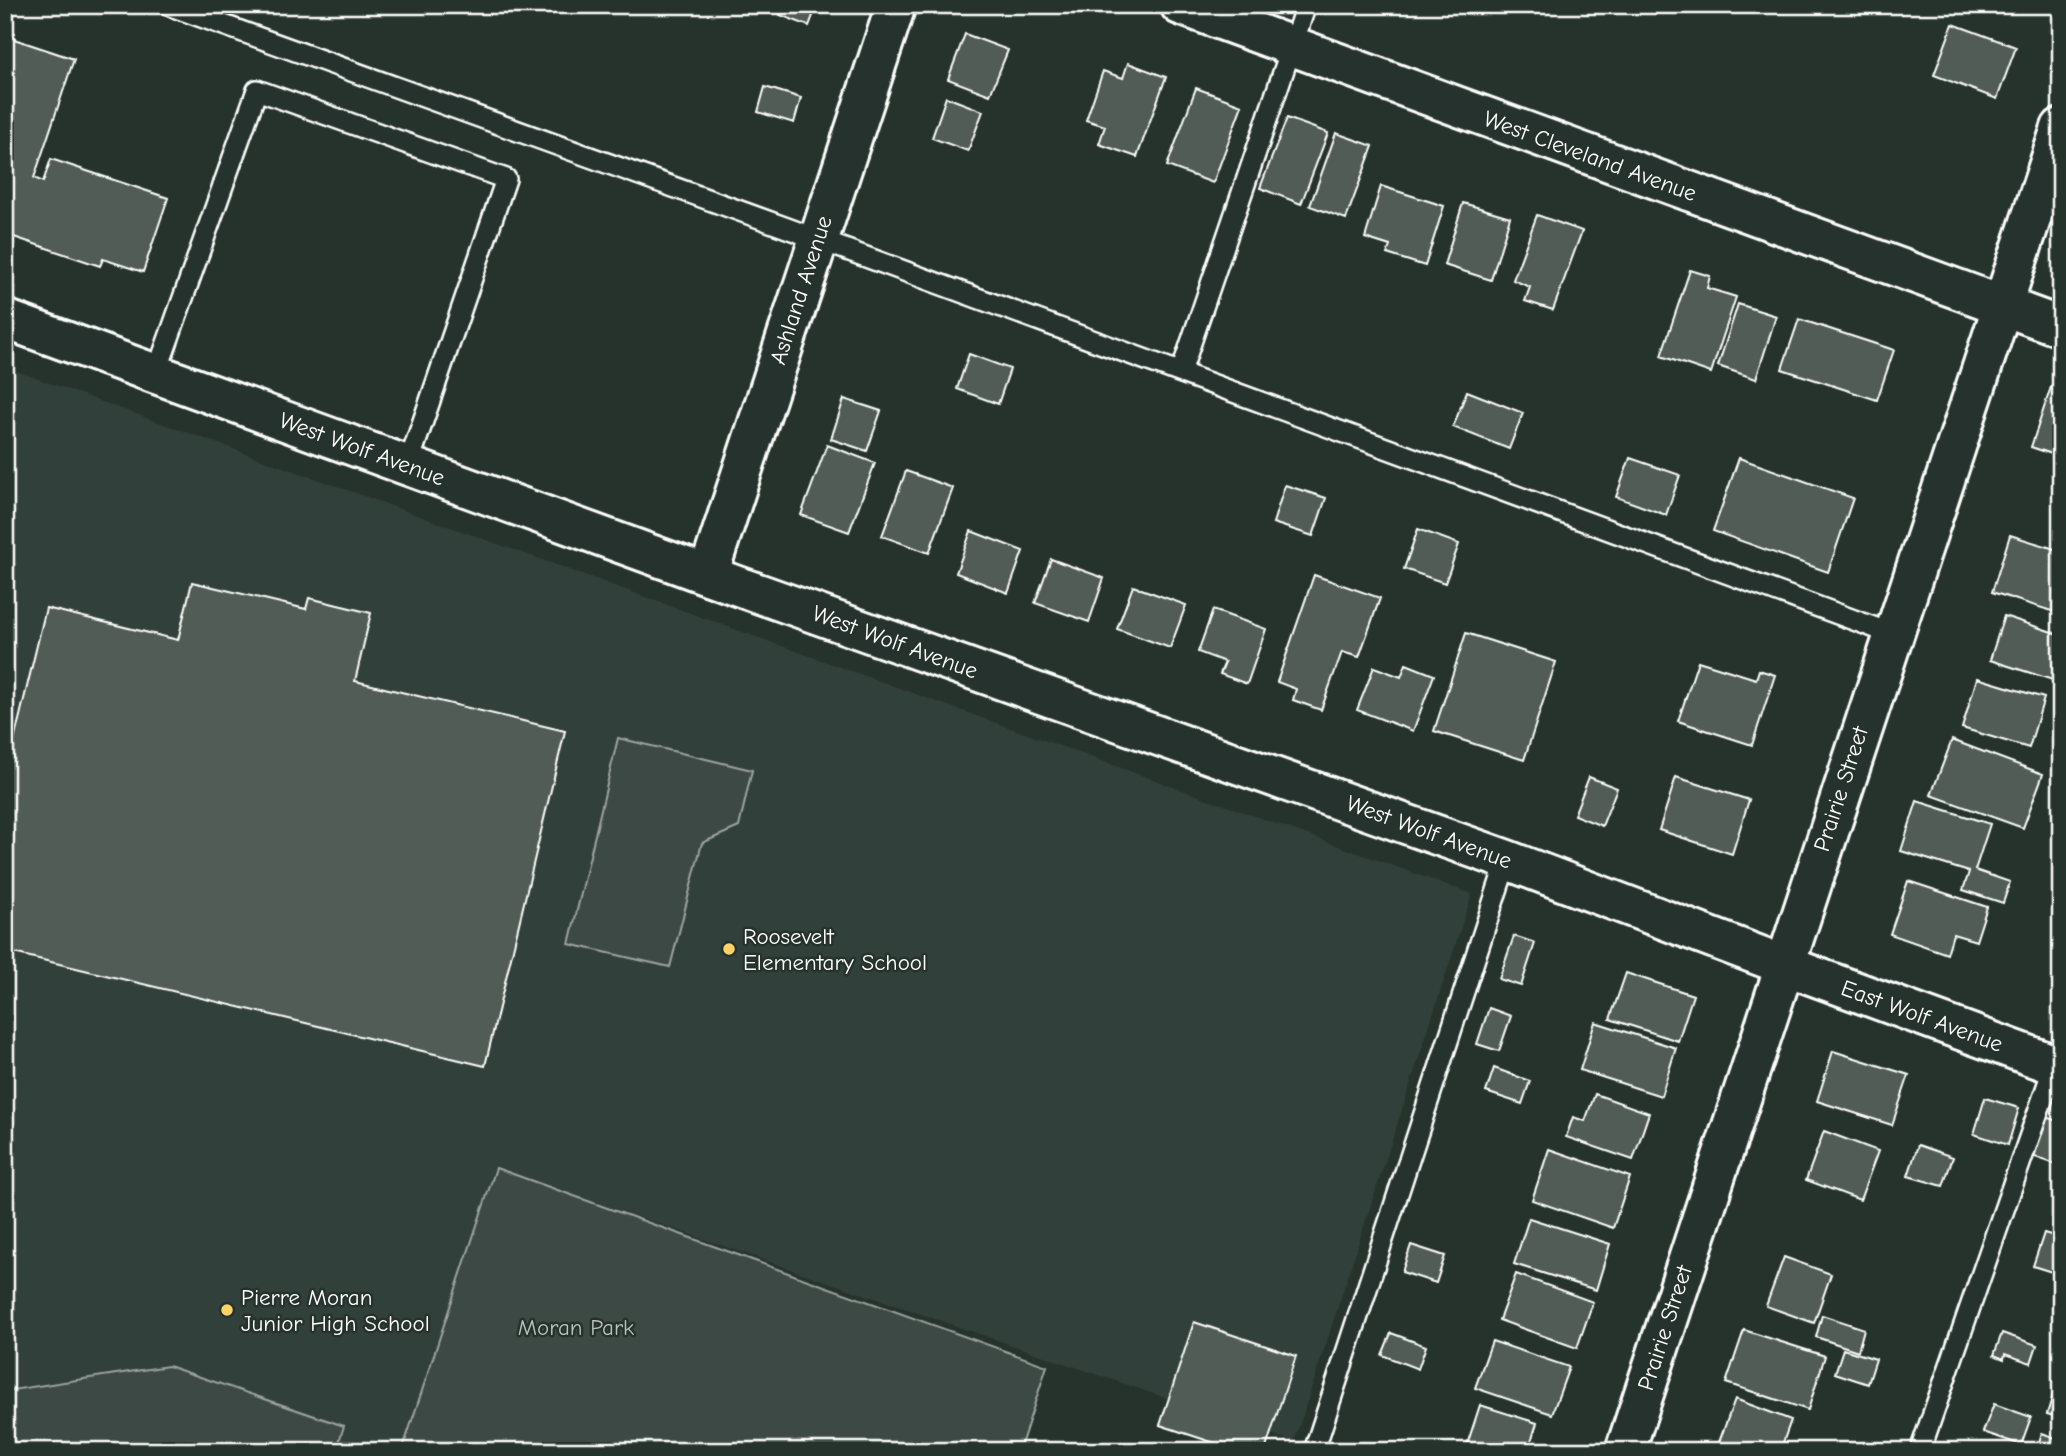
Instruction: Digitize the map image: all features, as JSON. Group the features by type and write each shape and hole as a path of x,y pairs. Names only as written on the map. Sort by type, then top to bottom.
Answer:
{"street":[{"name":"Ashland Avenue","path":"708,575 896,5"},
{"name":"West Cleveland Avenue","path":"1180,5 2061,327"},
{"name":"Prairie Street","path":"1625,1451 1892,634 2061,128"},
{"name":"West Wolf Avenue","path":"5,319 708,575 1507,860 1784,965"},
{"name":"East Wolf Avenue","path":"1784,965 2059,1059"}],"lane":[{"path":"168,5 817,239 1892,634"},
{"path":"1181,372 1306,5"},
{"path":"156,374 257,90 506,179 408,465"},
{"path":"1314,1451 1507,860"},
{"path":"1920,1451 2059,1059"}],"shaded area":[{"name":"Roosevelt Elementary School","path":"5,367 1472,894 1294,1442 496,1168 402,1451 5,1451"}],"green space":[{"path":"618,738 752,770 739,827 702,843 670,967 569,944"},
{"name":"Moran Park","path":"496,1168 1047,1366 1019,1451 402,1451"},
{"path":"168,1366 344,1426 336,1451 5,1451 5,1391"}],"building":[{"path":"784,5 817,5 809,26 780,15"},
{"path":"1953,24 2016,47 1997,99 1934,75"},
{"path":"965,34 1008,50 990,95 948,79"},
{"path":"5,36 74,59 34,178 43,182 51,159 168,198 143,272 103,259 100,266 5,234"},
{"path":"1128,63 1166,77 1137,157 1099,144 1105,126 1086,120 1103,71 1123,78"},
{"path":"765,87 801,98 794,123 758,112"},
{"path":"1196,88 1242,105 1213,183 1167,166"},
{"path":"946,97 983,111 968,151 932,138"},
{"path":"1287,118 1328,133 1301,204 1260,188"},
{"path":"1336,133 1373,146 1346,219 1310,206"},
{"path":"1381,186 1444,206 1425,266 1387,254 1390,246 1365,238"},
{"path":"1463,203 1510,217 1491,280 1444,265"},
{"path":"1537,215 1582,231 1553,310 1525,301 1530,287 1513,280"},
{"path":"1690,270 1710,276 1707,288 1736,297 1711,373 1661,356"},
{"path":"1738,304 1776,316 1756,379 1718,366"},
{"path":"1799,319 1894,350 1877,400 1782,369"},
{"path":"969,354 1010,369 998,404 957,389"},
{"path":"2051,387 2061,390 2061,457 2031,447"},
{"path":"1467,391 1523,413 1509,449 1453,427"},
{"path":"844,399 881,411 867,451 831,439"},
{"path":"827,445 875,463 849,532 801,515"},
{"path":"1630,458 1680,475 1666,515 1616,497"},
{"path":"1739,458 1853,498 1828,572 1713,531"},
{"path":"906,471 953,488 929,553 882,536"},
{"path":"1285,485 1326,498 1313,536 1273,523"},
{"path":"1418,529 1459,544 1445,583 1404,569"},
{"path":"971,531 1023,551 1008,593 956,573"},
{"path":"2010,535 2061,551 2061,614 1992,592"},
{"path":"1051,559 1104,578 1089,622 1035,603"},
{"path":"1314,575 1380,598 1359,657 1342,652 1321,710 1293,700 1296,689 1277,682"},
{"path":"192,582 306,609 309,598 371,613 355,681 565,731 485,1066 5,951 5,778 46,608 178,640"},
{"path":"1133,586 1186,605 1170,648 1117,629"},
{"path":"1213,610 1266,629 1247,684 1220,674 1225,662 1198,652"},
{"path":"2004,616 2061,635 2059,682 1990,660"},
{"path":"1466,633 1556,662 1524,760 1434,731"},
{"path":"1698,661 1756,679 1759,670 1775,675 1752,745 1678,721"},
{"path":"1406,664 1434,675 1413,731 1357,710 1374,667 1401,677"},
{"path":"1977,678 2044,698 2029,748 1962,728"},
{"path":"1952,740 2043,774 2023,828 1931,795"},
{"path":"1589,777 1617,788 1602,826 1574,815"},
{"path":"1676,777 1749,800 1732,854 1659,830"},
{"path":"1917,801 1990,824 1975,870 2010,882 2003,903 1963,890 1969,872 1901,851"},
{"path":"1908,881 1987,907 1976,941 1953,934 1947,954 1890,934"},
{"path":"1514,936 1535,943 1521,986 1499,979"},
{"path":"1626,973 1693,995 1678,1041 1610,1019"},
{"path":"1489,1008 1511,1016 1499,1051 1477,1044"},
{"path":"1595,1022 1676,1048 1661,1096 1580,1070"},
{"path":"1833,1051 1909,1075 1892,1125 1817,1101"},
{"path":"1494,1068 1530,1081 1522,1104 1486,1092"},
{"path":"1595,1094 1649,1113 1633,1160 1566,1137 1573,1117 1585,1121"},
{"path":"1985,1098 2019,1108 2008,1145 1974,1134"},
{"path":"2045,1117 2061,1122 2061,1166 2032,1156"},
{"path":"1824,1131 1878,1151 1860,1200 1806,1180"},
{"path":"1918,1145 1953,1157 1943,1186 1908,1176"},
{"path":"1549,1149 1630,1177 1613,1228 1532,1200"},
{"path":"1529,1218 1610,1244 1596,1290 1514,1264"},
{"path":"2044,1233 2061,1238 2061,1275 2033,1266"},
{"path":"1411,1245 1445,1256 1436,1283 1402,1272"},
{"path":"1784,1257 1831,1274 1814,1323 1766,1306"},
{"path":"1516,1274 1593,1302 1577,1348 1499,1320"},
{"path":"1822,1315 1864,1329 1858,1351 1816,1337"},
{"path":"1194,1322 1296,1356 1265,1451 1239,1451 1160,1425"},
{"path":"1744,1330 1825,1356 1808,1410 1726,1383"},
{"path":"1391,1333 1426,1346 1418,1369 1382,1355"},
{"path":"2002,1333 2037,1345 2031,1363 2005,1354 2004,1359 1994,1355"},
{"path":"1492,1341 1569,1367 1552,1414 1475,1388"},
{"path":"1843,1349 1876,1359 1868,1384 1835,1373"},
{"path":"2061,1369 2061,1418 2047,1414"},
{"path":"1735,1399 1791,1420 1780,1451 1734,1451 1718,1445"},
{"path":"1994,1404 2031,1417 2021,1445 1983,1432"},
{"path":"1480,1405 1537,1423 1528,1451 1465,1451"},
{"path":"2042,1433 2061,1440 2061,1451 2036,1451"}],"place":[{"name":"Roosevelt Elementary School","path":"729,949"},
{"name":"Pierre Moran Junior High School","path":"227,1310"}]}
